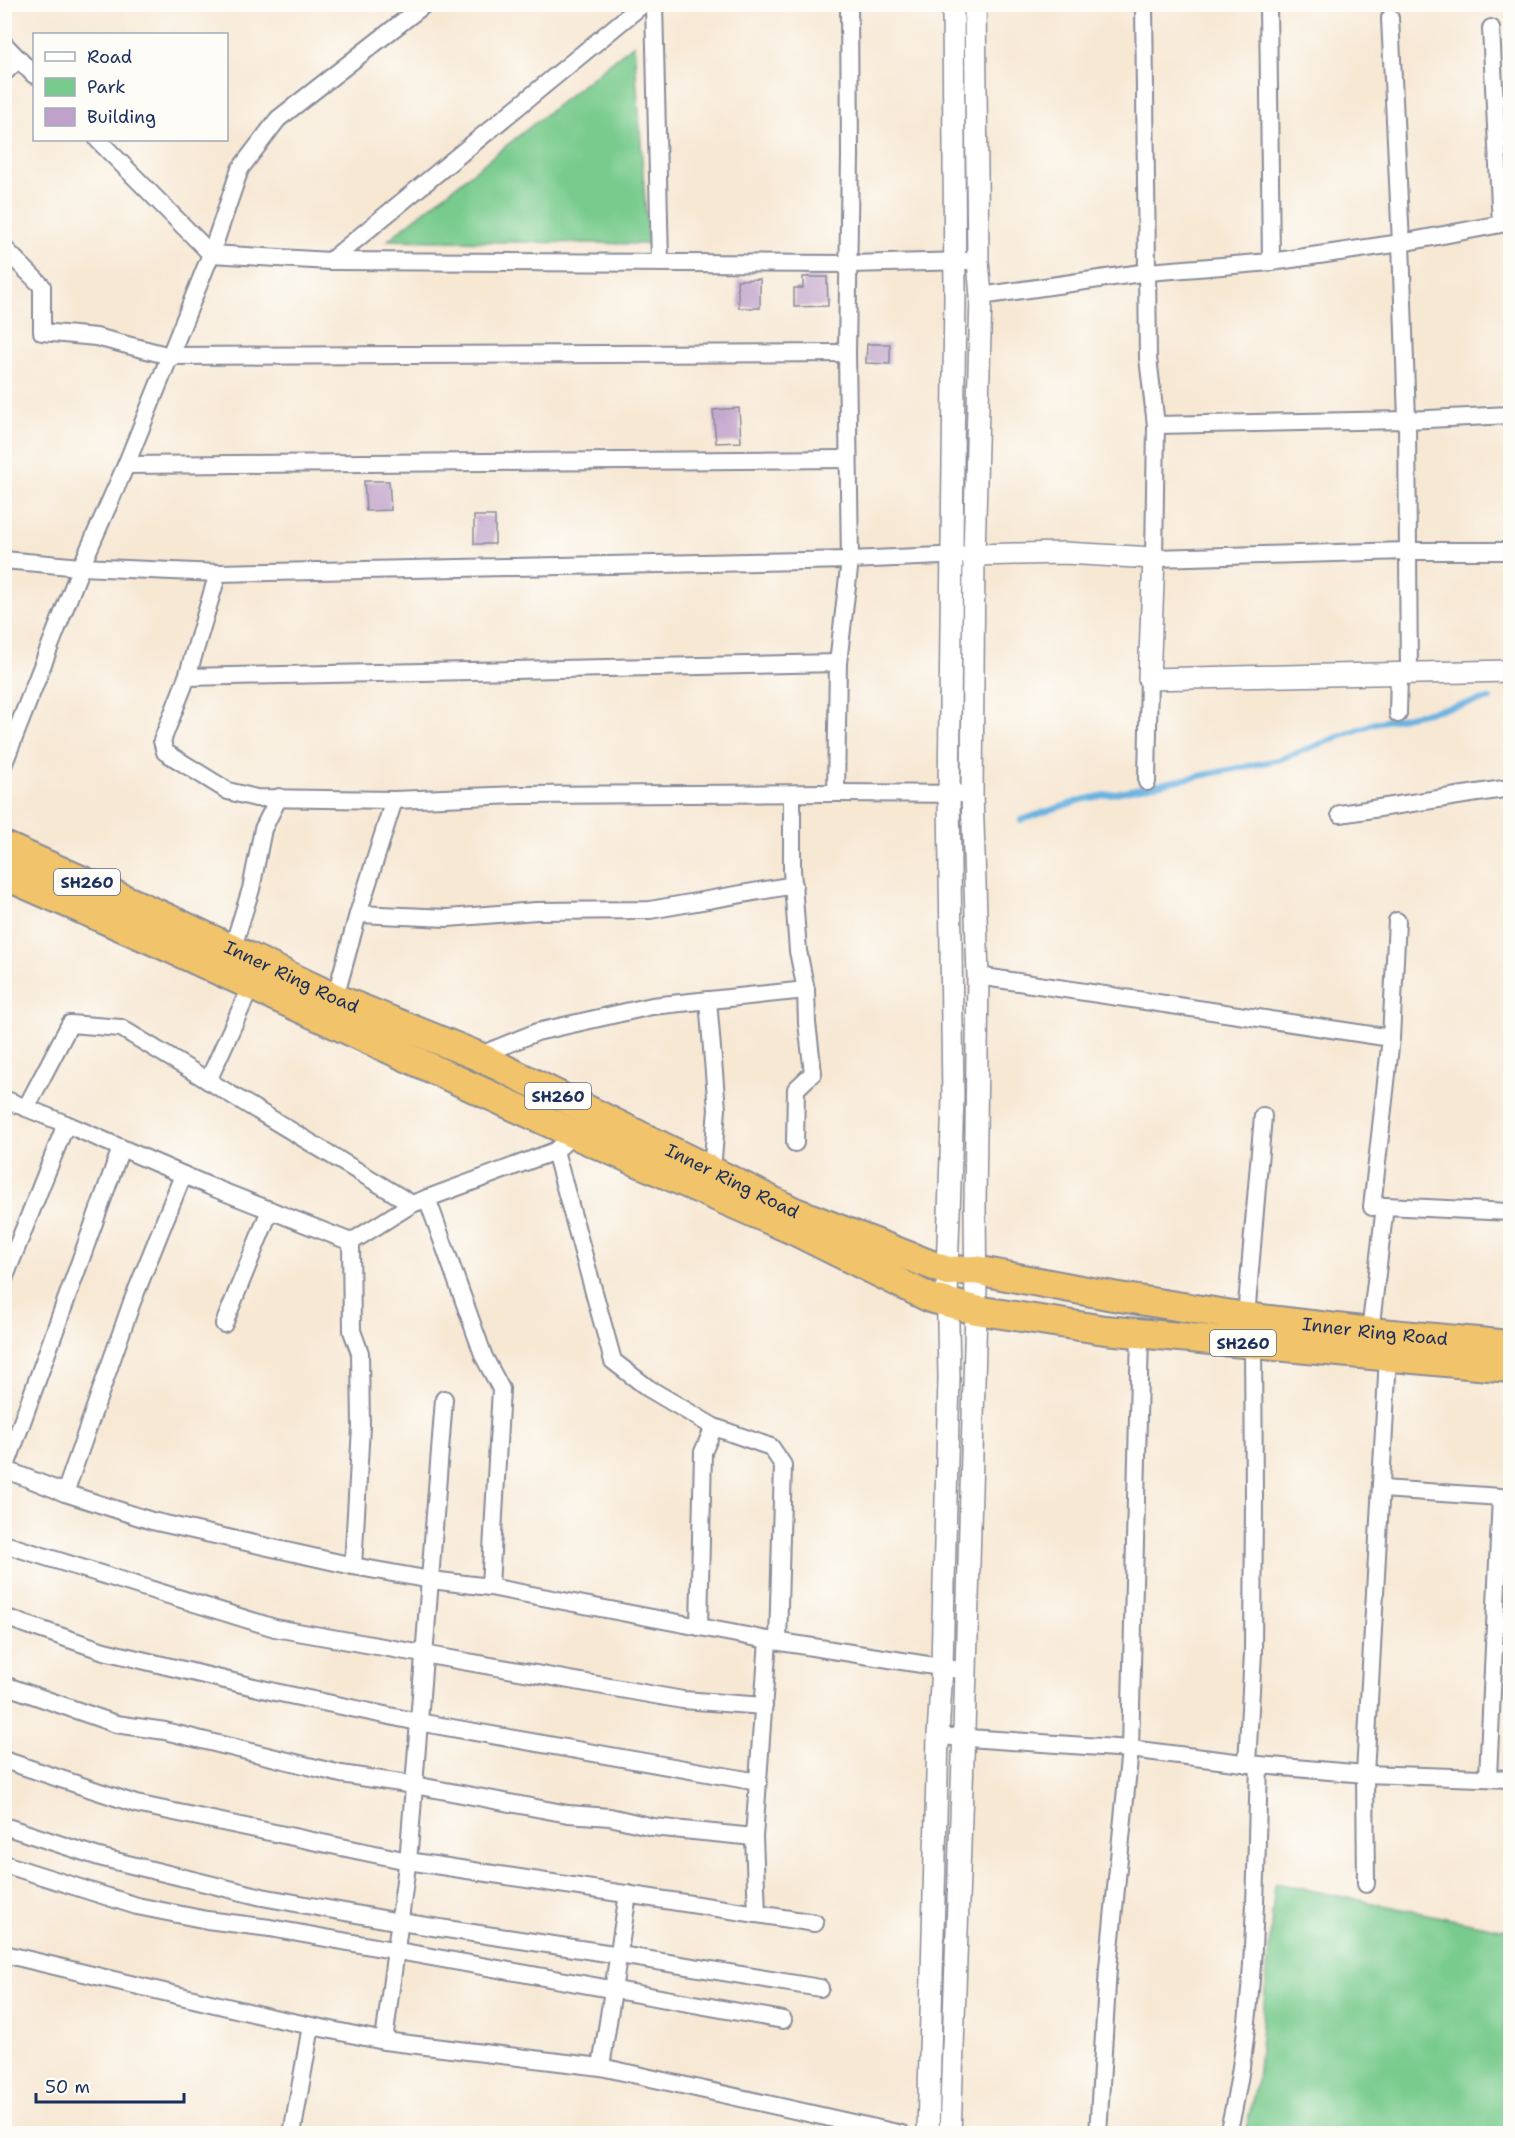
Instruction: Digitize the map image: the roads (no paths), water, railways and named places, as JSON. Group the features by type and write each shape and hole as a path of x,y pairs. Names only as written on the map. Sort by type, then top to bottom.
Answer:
{"highway":[{"name":"Inner Ring Road","path":"4,846 169,919 335,998 478,1056 795,1212 947,1271 975,1270 1113,1296 1250,1330 1388,1357 1510,1368"},
{"name":"Inner Ring Road","path":"4,875 242,1005 565,1143 793,1230 930,1298 976,1310 1140,1334 1250,1330 1370,1332 1510,1345"}],"street":[{"path":"4,764 81,567 126,465 211,254 240,169 278,119 425,4"},
{"path":"330,261 643,4"},
{"path":"654,4 660,263"},
{"path":"836,793 838,663 850,560 848,459 849,4"},
{"path":"928,2133 938,1736 942,1667 949,1377 947,1271 953,1099 949,794 955,296 953,4"},
{"path":"950,2133 976,1310 978,976 972,795 974,555 981,296 978,261 975,4"},
{"path":"1144,4 1148,358 1156,425 1147,782"},
{"path":"1268,4 1271,262"},
{"path":"1390,18 1407,420 1408,551 1404,674 1398,714"},
{"path":"955,296 981,296 1148,272 1271,262 1401,243 1501,224 1491,28"},
{"path":"4,44 33,74"},
{"path":"4,73 19,59"},
{"path":"99,141 211,254 330,261 849,264 978,261"},
{"path":"4,248 42,286 42,332 96,337 170,356 848,353"},
{"path":"1156,425 1407,420 1510,415"},
{"path":"126,465 848,459"},
{"path":"4,560 81,567 218,573 850,560 1064,553 1154,558 1408,551 1510,551"},
{"path":"218,573 187,677 162,741 165,752 228,791 256,798 394,800 519,795 836,793 972,795"},
{"path":"187,677 838,663"},
{"path":"1149,676 1149,679 1510,671"},
{"path":"1340,814 1510,788"},
{"path":"792,795 798,951 806,990 813,1073 796,1089 795,1143"},
{"path":"232,950 251,889 263,829 279,797"},
{"path":"335,998 358,914 394,800"},
{"path":"358,914 448,918 536,911 650,910 794,885"},
{"path":"1397,921 1391,1038 1372,1207 1510,1212"},
{"path":"951,967 978,976 1391,1038"},
{"path":"478,1056 537,1032 652,1006 806,990"},
{"path":"708,1000 717,1109 712,1171"},
{"path":"207,1081 242,1005"},
{"path":"26,1108 70,1024 121,1028 207,1081 419,1201 484,1357 501,1389 490,1587"},
{"path":"5,1102 66,1124 351,1242"},
{"path":"1228,2133 1239,2087 1253,1954 1250,1330 1263,1116"},
{"path":"4,1279 66,1124"},
{"path":"351,1242 419,1201 565,1143 613,1361 648,1388 714,1427 771,1447 783,1465 773,1641 764,1706 754,1837 757,1914"},
{"path":"121,1148 5,1469 65,1493 152,1521 353,1566 431,1580 490,1587 773,1641 966,1671"},
{"path":"65,1493 132,1302 183,1174"},
{"path":"1370,1332 1385,1206"},
{"path":"224,1324 270,1210"},
{"path":"351,1242 352,1331 360,1353 361,1427 353,1566"},
{"path":"1098,2133 1108,1968 1130,1749 1140,1334"},
{"path":"1366,1884 1365,1774 1388,1357"},
{"path":"384,2041 408,1861 444,1400"},
{"path":"699,1628 703,1452 714,1427"},
{"path":"1382,1489 1501,1497 1488,1777"},
{"path":"4,1544 275,1628 683,1700 764,1706"},
{"path":"4,1617 104,1651 275,1692 418,1722 758,1782"},
{"path":"4,1685 116,1724 165,1731 341,1774 414,1785 568,1814 610,1817 653,1827 754,1837"},
{"path":"938,1736 1130,1749 1253,1764 1365,1774 1510,1779"},
{"path":"4,1760 136,1804 408,1861 815,1923"},
{"path":"4,1826 99,1857 262,1897 400,1922 620,1954 820,1988"},
{"path":"4,1863 137,1906 783,2020"},
{"path":"601,2067 628,1894"},
{"path":"4,1954 310,2026 384,2041 601,2067 902,2133"},
{"path":"292,2133 310,2026"}],"waterway":[{"path":"1021,820 1081,800 1278,760 1375,723 1490,699"}]}
